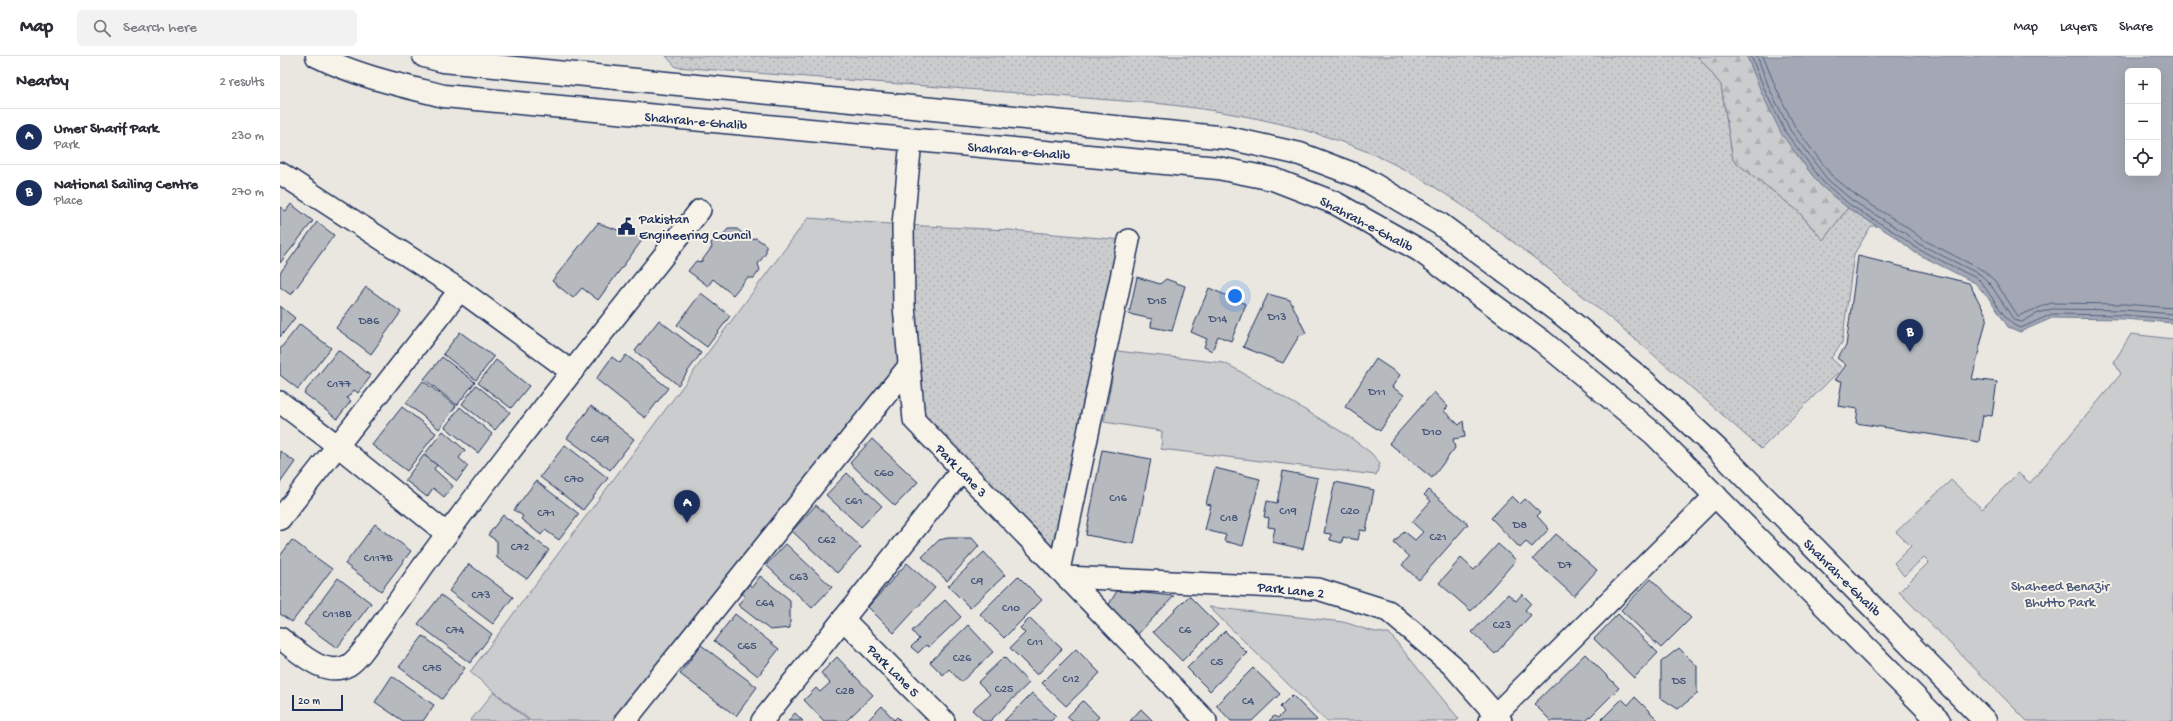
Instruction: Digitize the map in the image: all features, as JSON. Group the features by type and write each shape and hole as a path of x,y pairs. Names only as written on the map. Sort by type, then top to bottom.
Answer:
{"main road":[{"name":"Shahrah-e-Ghalib","path":"317,56 334,65 379,80 444,96 1218,168 1273,179 1335,203 1419,250 1542,341 1650,430 1716,495"},
{"path":"424,56 443,61 1228,138 1300,154 1361,177 1440,224 1564,316 1646,382 1674,409 1674,421 1667,430 1655,432 1650,430"},
{"name":"Shahrah-e-Ghalib","path":"1674,409 1985,721"},
{"path":"1680,459 1685,440 1690,436 1700,434"},
{"path":"1716,495 1938,721"}],"street":[{"name":"Park Lane 3","path":"911,140 903,225 904,306 914,420 1206,721"},
{"path":"280,173 460,290 572,372"},
{"path":"280,638 309,660 325,668 339,669 350,664 365,647 447,534 700,210"},
{"path":"1063,573 1129,240"},
{"path":"280,519 460,290"},
{"path":"625,721 909,366"},
{"path":"280,402 338,446 447,534"},
{"path":"762,721 962,470"},
{"path":"1495,719 1716,495"},
{"name":"Park Lane 2","path":"1063,573 1318,589 1388,612 1452,665 1495,719"},
{"name":"Park Lane 5","path":"843,619 944,721"}],"green space":[{"path":"666,56 1698,56 1721,85 1733,160 1798,211 1823,240 1848,208 1877,226 1871,226 1854,254 1842,343 1831,358 1842,368 1761,449 1670,369 1577,291 1495,229 1441,191 1404,169 1384,159 1339,141 1265,120 1189,107 676,67"},
{"path":"1698,56 1747,56 1769,107 1797,155 1823,187 1848,208 1823,240 1798,211 1733,160 1721,85"},
{"path":"808,218 903,225 910,374 637,721 531,721 470,672"},
{"path":"903,225 1009,230 1123,240 1055,565 914,420"},
{"name":"Shaheed Benazir Bhutto Park","path":"2131,334 2173,339 2173,721 2027,721 1899,592 1929,562 1924,557 1904,576 1894,563 1911,546 1896,532 1951,480 1982,509 2018,473 2030,483 2121,374 2114,362"},
{"path":"1117,351 1224,363 1347,435 1371,453 1380,463 1376,475 1161,449 1162,431 1104,422"},
{"path":"1209,607 1343,622 1372,631 1389,633 1459,719 1456,721 1326,721"},
{"path":"494,692 529,721 470,721"}],"water":[{"path":"1747,56 2173,56 2173,323 2124,319 2052,318 2020,332 2008,327 1991,301 1975,283 1914,252 1897,238 1848,208 1820,185 1782,135 1762,94"}],"building":[{"path":"291,204 313,221 280,263 280,207 286,211"},
{"path":"317,222 334,235 291,295 280,287 280,273"},
{"name":"Pakistan Engineering Council","path":"598,223 643,239 598,300 582,288 573,298 552,281"},
{"path":"728,229 737,229 750,239 756,238 766,245 766,253 758,264 760,270 754,278 747,278 733,295 713,279 708,286 688,271 696,261 701,262 712,247 711,243 717,237 721,237"},
{"path":"1858,256 1969,283 1987,317 1972,379 1997,382 1992,416 1983,415 1979,442 1856,423 1858,409 1838,406 1842,381 1835,380 1846,365 1837,358 1846,346"},
{"path":"1137,277 1160,284 1166,279 1185,286 1172,331 1151,327 1152,319 1129,314"},
{"path":"366,287 401,312 371,354 336,328"},
{"path":"1209,288 1246,304 1231,341 1218,336 1212,351 1204,347 1207,339 1191,332"},
{"path":"701,293 730,316 707,347 677,325"},
{"path":"1268,294 1290,300 1306,333 1299,336 1283,363 1243,347"},
{"path":"280,306 295,318 280,337"},
{"path":"659,320 701,353 678,385 635,351"},
{"path":"300,324 331,348 298,389 280,375 280,349"},
{"path":"460,332 494,357 476,380 443,354"},
{"path":"338,350 371,376 358,393 354,390 347,398 351,401 337,419 304,393"},
{"path":"626,355 668,388 645,418 596,379 612,357 620,363"},
{"path":"442,357 475,382 457,405 424,379"},
{"path":"1376,359 1400,375 1392,387 1404,395 1380,431 1345,407"},
{"path":"496,360 529,386 511,408 478,383"},
{"path":"423,381 456,406 439,429 406,403"},
{"path":"476,385 510,412 495,430 462,404"},
{"path":"1434,392 1448,407 1444,411 1459,425 1463,421 1465,437 1453,439 1455,448 1432,478 1389,443"},
{"path":"591,406 634,439 610,470 567,438"},
{"path":"402,407 436,433 407,471 372,445"},
{"path":"460,407 492,434 478,453 445,427"},
{"path":"443,431 465,450 459,458 468,466 457,481 424,455"},
{"path":"872,439 918,482 895,506 850,463"},
{"path":"565,445 608,478 583,510 540,477"},
{"path":"1102,450 1151,459 1134,544 1086,535"},
{"path":"280,451 295,462 280,483"},
{"path":"424,455 437,465 434,469 453,486 444,497 433,488 427,497 405,480"},
{"path":"1215,468 1260,479 1243,546 1224,541 1226,535 1205,530 1211,505 1206,504"},
{"path":"1283,471 1318,478 1303,549 1272,542 1275,528 1268,527 1269,518 1264,517 1267,501 1277,503"},
{"path":"847,473 882,506 861,527 826,495"},
{"path":"536,481 579,514 559,540 545,530 541,535 521,519 523,516 514,510"},
{"path":"1335,482 1374,490 1366,531 1360,530 1358,540 1343,537 1342,543 1330,540 1331,534 1324,533"},
{"path":"1429,490 1468,524 1419,580 1402,565 1409,557 1394,543 1404,531 1415,540 1423,532 1412,522 1431,501 1424,495"},
{"path":"1512,496 1520,504 1525,499 1540,513 1537,516 1549,529 1532,547 1526,542 1520,548 1491,518"},
{"path":"816,505 861,547 837,573 792,531"},
{"path":"503,515 549,550 527,579 497,558 497,541 488,535"},
{"path":"375,524 411,551 381,591 345,564"},
{"path":"1556,534 1597,570 1574,596 1533,559"},
{"path":"948,538 972,538 979,546 947,581 922,557 939,540"},
{"path":"292,540 332,569 292,622 280,614 280,556"},
{"path":"786,544 832,587 812,608 766,565"},
{"path":"1498,544 1516,560 1471,611 1439,583 1461,558 1474,570"},
{"path":"984,552 1005,575 970,608 948,586"},
{"path":"907,563 935,588 894,633 868,607"},
{"path":"469,564 513,597 493,624 449,591"},
{"path":"760,576 790,600 790,628 770,630 738,605 745,596 742,594 749,584 752,587"},
{"path":"1018,576 1042,600 1004,638 980,614"},
{"path":"338,578 371,603 337,648 304,624"},
{"path":"1651,579 1691,618 1661,648 1621,610"},
{"path":"1117,591 1174,596 1137,635 1108,606"},
{"path":"1508,594 1516,601 1522,594 1531,603 1525,610 1531,615 1495,654 1472,632"},
{"path":"441,595 492,634 470,663 418,624"},
{"path":"1189,596 1218,625 1182,661 1153,632"},
{"path":"945,600 961,617 929,647 926,645 918,653 911,647 919,639 912,631"},
{"path":"735,614 779,649 758,676 714,641"},
{"path":"1618,614 1658,653 1634,678 1594,639"},
{"path":"1030,618 1062,649 1037,675 1010,648 1025,633 1020,628"},
{"path":"968,625 993,652 961,682 949,669 943,675 930,662"},
{"path":"1225,631 1247,653 1210,691 1187,668"},
{"path":"423,636 465,668 442,699 399,667"},
{"path":"701,645 757,687 736,716 680,674"},
{"path":"1679,648 1697,666 1697,694 1678,709 1661,698 1661,662"},
{"path":"1076,649 1100,673 1066,706 1042,683"},
{"path":"1585,654 1619,688 1586,721 1551,721 1534,704"},
{"path":"837,657 873,695 846,721 824,721 804,700 816,688 820,692 830,683 821,673"},
{"path":"1004,657 1029,683 990,721 984,721 972,710 990,694 978,682"},
{"path":"1253,668 1280,694 1252,721 1231,721 1216,705"},
{"path":"392,676 434,705 423,721 403,721 375,702"},
{"path":"1032,693 1056,716 1051,721 1004,721"},
{"path":"1292,695 1317,720 1316,721 1269,721 1274,716 1278,718 1284,712 1280,707"},
{"path":"1635,697 1659,721 1600,721 1622,699 1628,705"},
{"path":"1083,701 1099,717 1095,721 1072,721 1067,717"},
{"path":"882,706 894,720 897,717 901,721 867,721"},
{"path":"1141,709 1153,721 1130,721"},
{"path":"795,713 803,721 788,721"}],"place":[{"name":"Pakistan Engineering Council","path":"626,226"},
{"name":"National Sailing Centre","path":"1910,352"},
{"name":"Umer Sharif Park","path":"687,523"}]}
